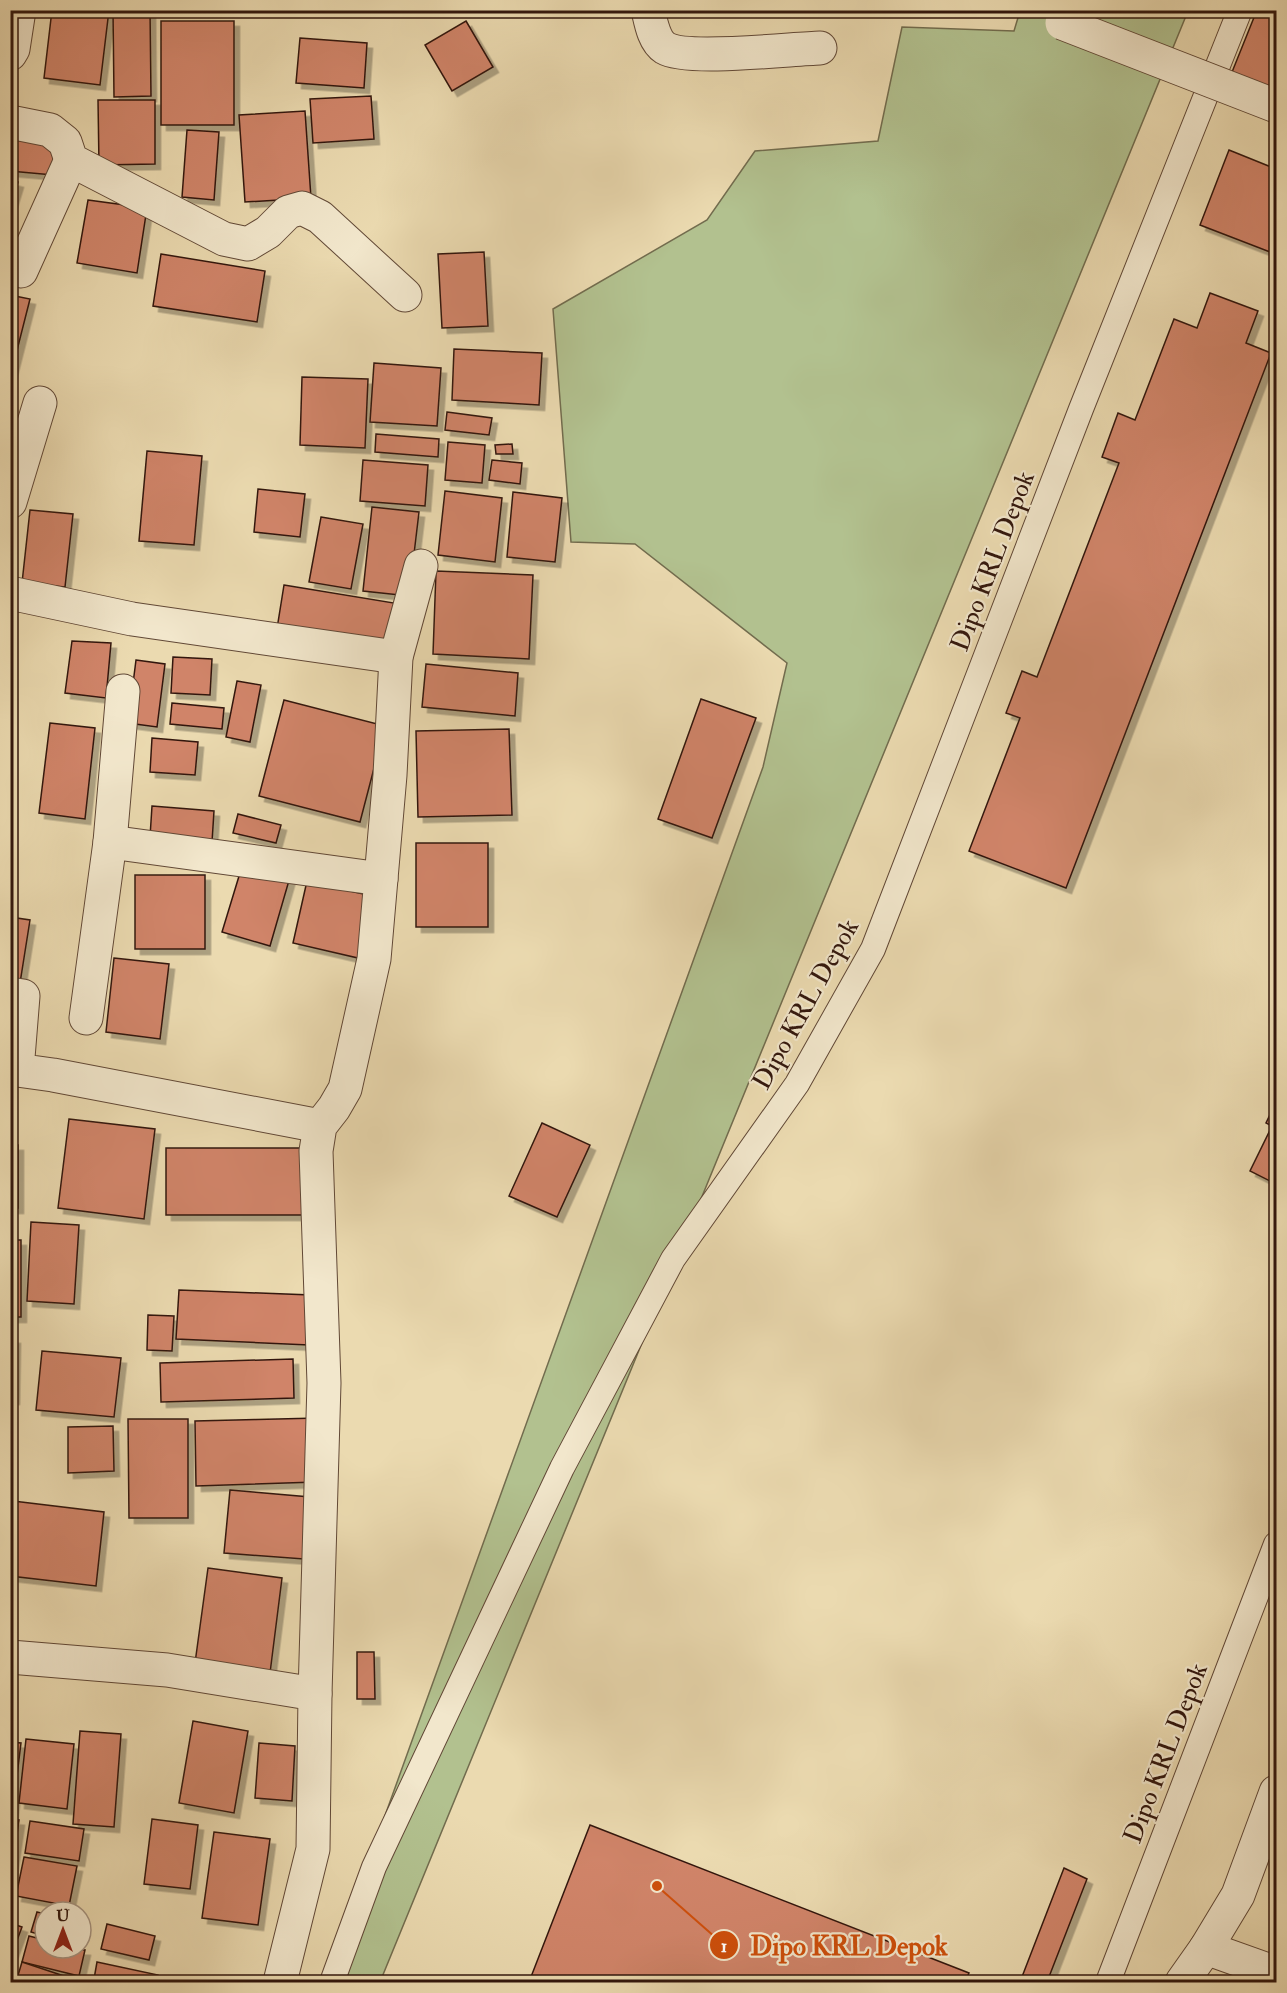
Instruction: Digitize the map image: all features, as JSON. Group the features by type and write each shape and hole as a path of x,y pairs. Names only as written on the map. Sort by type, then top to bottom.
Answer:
{"street":[{"path":"10,54 19,10"},
{"path":"648,10 658,40 663,47 675,52 702,54 820,48"},
{"path":"1065,10 1062,23 1276,106"},
{"path":"10,122 50,130 65,142 71,160 21,271"},
{"path":"71,160 224,239 248,244 268,232 288,212 302,208 320,217 405,295"},
{"path":"10,502 40,403"},
{"path":"280,1983 313,1849 324,1383 316,1151 320,1126 345,1089 374,959 390,775 396,657 421,566"},
{"path":"10,593 132,619 396,657"},
{"path":"86,1018 110,842 123,691"},
{"path":"110,842 381,879"},
{"path":"10,994 23,996 17,1071 53,1075 320,1126"},
{"path":"10,1657 167,1670 315,1694"},
{"path":"1182,1983 1238,1894 1276,1792"},
{"path":"1206,1948 1276,1974"}],"lane":[{"name":"Dipo KRL Depok","path":"332,1983 374,1867 562,1468 674,1259 797,1084 873,949 1077,420 1240,10"},
{"name":"Dipo KRL Depok","path":"1108,1983 1276,1544"}],"green space":[{"path":"1020,11 1188,11 380,1982 325,1982 763,767 787,663 635,544 571,542 553,309 707,220 755,151 878,141 902,27 1014,31"}],"building":[{"path":"52,10 109,10 100,85 44,78"},
{"path":"113,10 150,10 151,96 114,97"},
{"path":"1257,10 1276,10 1276,96 1230,77"},
{"path":"161,21 234,21 234,125 161,125"},
{"path":"466,21 493,67 452,91 425,45"},
{"path":"300,38 367,43 364,88 296,83"},
{"path":"371,96 374,139 313,143 310,99"},
{"path":"98,100 155,100 155,164 99,165"},
{"path":"305,111 311,198 245,202 239,115"},
{"path":"187,130 219,132 214,200 182,197"},
{"path":"10,139 56,142 53,175 10,171"},
{"path":"1229,150 1276,169 1276,236 1270,252 1200,225"},
{"path":"10,180 18,182 10,208"},
{"path":"88,200 147,208 137,273 77,263"},
{"path":"484,252 488,326 442,328 438,254"},
{"path":"161,254 265,271 257,322 153,306"},
{"path":"1210,293 1258,311 1246,343 1271,353 1066,888 969,851 1020,718 1006,713 1022,671 1037,677 1119,463 1102,457 1118,413 1135,420 1174,319 1197,328"},
{"path":"10,295 30,299 10,378"},
{"path":"454,349 542,353 539,405 452,400"},
{"path":"374,363 441,368 437,426 370,422"},
{"path":"302,377 368,379 365,448 300,445"},
{"path":"447,412 492,418 489,435 445,430"},
{"path":"376,434 439,439 438,457 375,452"},
{"path":"448,442 485,445 482,483 445,480"},
{"path":"512,444 513,454 496,454 495,445"},
{"path":"147,451 202,456 194,545 139,541"},
{"path":"363,460 428,465 425,506 360,501"},
{"path":"492,460 522,463 520,484 489,480"},
{"path":"258,489 305,494 300,537 254,532"},
{"path":"445,491 502,498 495,562 438,555"},
{"path":"513,492 562,498 555,562 507,557"},
{"path":"372,507 419,512 409,596 363,591"},
{"path":"30,510 73,514 65,587 22,583"},
{"path":"321,517 363,524 351,589 309,582"},
{"path":"436,571 533,575 529,659 433,654"},
{"path":"284,585 394,603 386,653 276,635"},
{"path":"72,641 111,643 106,698 65,693"},
{"path":"173,657 212,659 210,695 171,693"},
{"path":"136,660 165,664 157,727 128,723"},
{"path":"426,664 518,673 515,716 422,707"},
{"path":"237,681 261,685 250,742 226,737"},
{"path":"701,699 756,718 712,838 658,819"},
{"path":"284,700 385,726 360,822 259,796"},
{"path":"172,703 224,708 222,729 170,724"},
{"path":"50,723 95,728 85,819 39,813"},
{"path":"509,729 512,815 418,817 416,731"},
{"path":"152,738 198,742 195,775 150,772"},
{"path":"152,806 214,811 212,842 150,837"},
{"path":"238,814 281,825 276,843 233,833"},
{"path":"416,843 488,843 488,927 416,927"},
{"path":"243,863 290,877 270,946 222,932"},
{"path":"135,875 205,875 205,949 135,949"},
{"path":"307,881 372,896 358,958 293,943"},
{"path":"10,917 30,920 20,983 10,981"},
{"path":"114,958 169,964 160,1039 106,1032"},
{"path":"1276,1102 1276,1184 1250,1171 1272,1126 1266,1123"},
{"path":"69,1119 155,1129 144,1219 58,1208"},
{"path":"542,1123 590,1145 557,1217 509,1196"},
{"path":"10,1145 18,1145 18,1208 10,1208"},
{"path":"166,1148 304,1148 304,1215 166,1215"},
{"path":"31,1222 79,1225 74,1304 27,1301"},
{"path":"10,1240 21,1240 21,1317 10,1317"},
{"path":"179,1290 311,1295 309,1345 176,1339"},
{"path":"148,1315 174,1316 172,1351 147,1350"},
{"path":"10,1338 15,1338 14,1399 10,1399"},
{"path":"42,1351 121,1358 114,1417 36,1410"},
{"path":"293,1359 294,1398 161,1402 160,1363"},
{"path":"318,1418 316,1482 196,1486 195,1421"},
{"path":"128,1419 188,1419 188,1518 129,1518"},
{"path":"113,1426 114,1471 68,1473 68,1427"},
{"path":"230,1490 310,1497 304,1559 224,1553"},
{"path":"13,1501 104,1512 96,1586 10,1576 10,1525"},
{"path":"208,1568 282,1578 270,1673 195,1663"},
{"path":"357,1652 374,1652 375,1699 357,1699"},
{"path":"193,1721 248,1731 234,1813 179,1803"},
{"path":"80,1731 121,1734 114,1827 73,1824"},
{"path":"26,1739 74,1744 67,1809 19,1803"},
{"path":"10,1742 21,1743 12,1816 10,1815"},
{"path":"259,1743 295,1746 292,1801 255,1798"},
{"path":"10,1819 19,1820 10,1882"},
{"path":"152,1819 198,1825 190,1889 144,1884"},
{"path":"30,1821 84,1829 79,1861 25,1853"},
{"path":"590,1825 969,1973 965,1982 529,1982"},
{"path":"214,1832 270,1839 258,1925 202,1918"},
{"path":"24,1857 77,1866 70,1900 37,1900 16,1896"},
{"path":"1064,1868 1087,1879 1047,1982 1020,1982"},
{"path":"10,1923 22,1927 10,1959"},
{"path":"107,1924 155,1936 149,1960 101,1949"},
{"path":"29,1936 33,1937 33,1960 83,1960 79,1976 22,1962"},
{"path":"22,1962 70,1978 68,1982 16,1982"},
{"path":"97,1962 158,1975 157,1982 112,1982 94,1979"}],"place":[{"name":"Dipo KRL Depok","path":"657,1886"}]}
